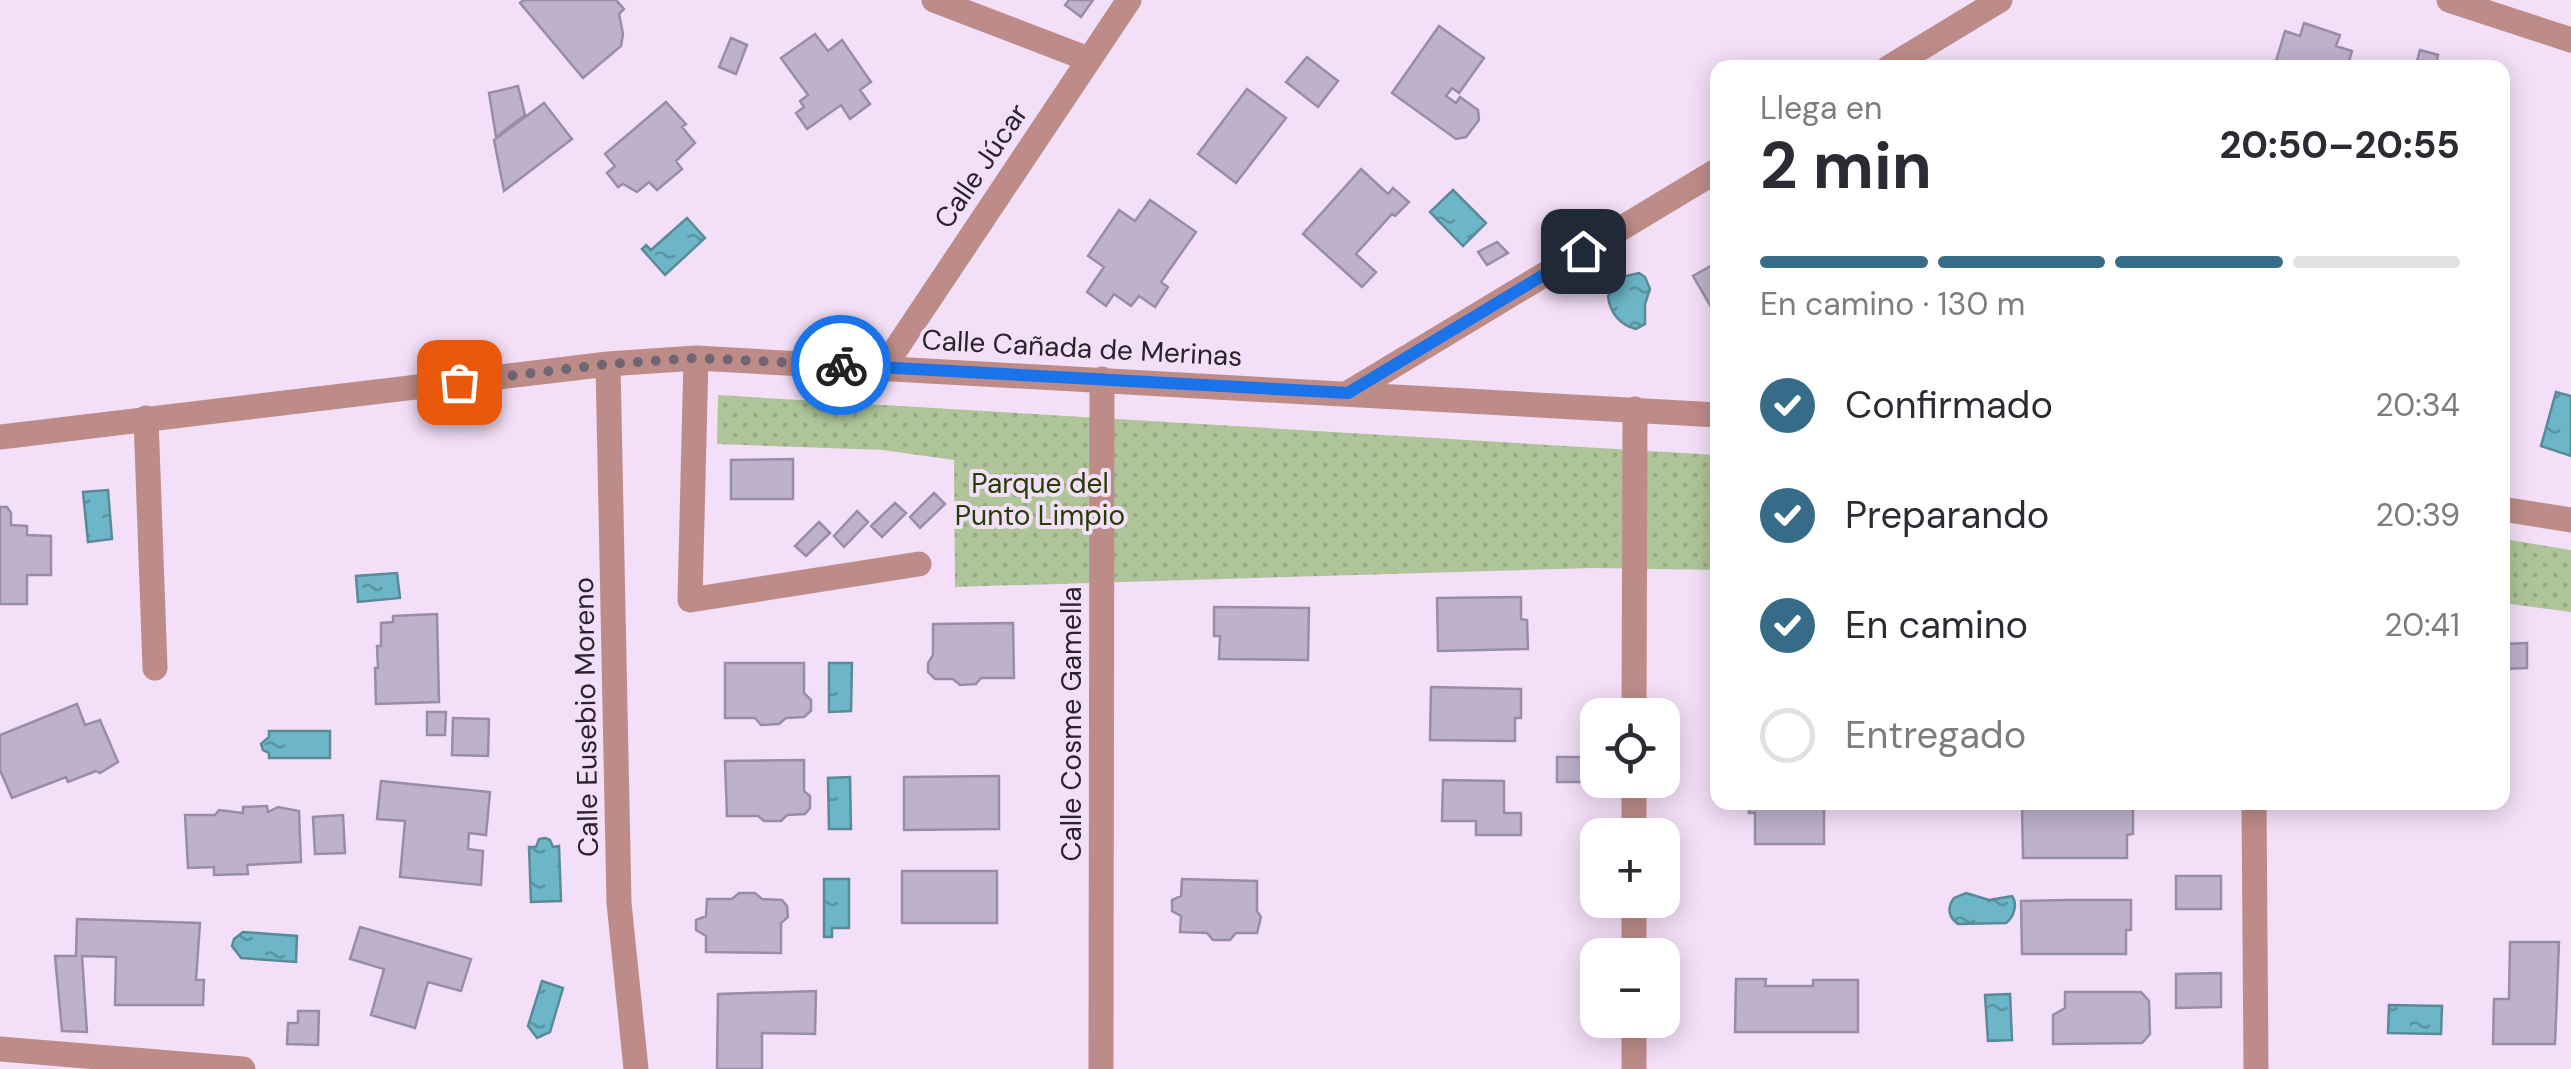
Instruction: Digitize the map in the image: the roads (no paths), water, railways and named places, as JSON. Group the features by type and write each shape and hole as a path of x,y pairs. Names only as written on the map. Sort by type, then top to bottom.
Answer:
{"street":[{"path":"934,0 1088,59"},
{"name":"Calle Júcar","path":"884,366 1129,0"},
{"path":"1901,60 2000,0"},
{"path":"2448,0 2571,40"},
{"path":"1348,393 1710,175"},
{"path":"696,358 690,600 919,564"},
{"name":"Calle Cañada de Merinas","path":"0,437 608,364 696,358 1710,415"},
{"name":"Calle Eusebio Moreno","path":"608,364 619,904 636,1069"},
{"name":"Calle Cosme Gamella","path":"1101,1069 1102,379"},
{"path":"1634,410 1634,698"},
{"path":"146,418 155,668"},
{"path":"2510,510 2571,520"},
{"path":"2254,810 2256,1069"},
{"path":"1634,1038 1634,1069"},
{"path":"0,1049 243,1069"}],"water":[{"path":"1453,190 1486,223 1463,246 1430,212"},
{"path":"687,218 705,238 665,275 642,249 646,245 651,250"},
{"path":"1639,273 1650,289 1645,324 1636,329 1617,317 1608,296 1621,277"},
{"path":"2556,392 2571,396 2571,456 2541,446"},
{"path":"108,490 112,539 88,542 83,492"},
{"path":"397,573 400,598 358,602 356,576"},
{"path":"829,663 852,663 851,711 829,712"},
{"path":"269,731 330,731 330,758 269,758 261,744 269,737"},
{"path":"850,777 851,829 829,829 828,778"},
{"path":"545,838 553,847 559,846 561,901 531,902 529,847 536,847 539,839"},
{"path":"824,879 849,879 849,928 832,928 832,937 824,937"},
{"path":"1966,893 1989,900 2012,896 2013,914 2006,923 1958,924 1950,915 1950,905 1954,898"},
{"path":"243,932 297,936 296,962 241,958 232,946"},
{"path":"542,981 563,988 550,1032 537,1038 528,1026"},
{"path":"2010,994 2012,1040 1988,1041 1985,995"},
{"path":"2389,1005 2442,1006 2441,1034 2388,1033"}],"park label":[{"name":"Parque del Punto Limpio","path":"1040,499"}]}
